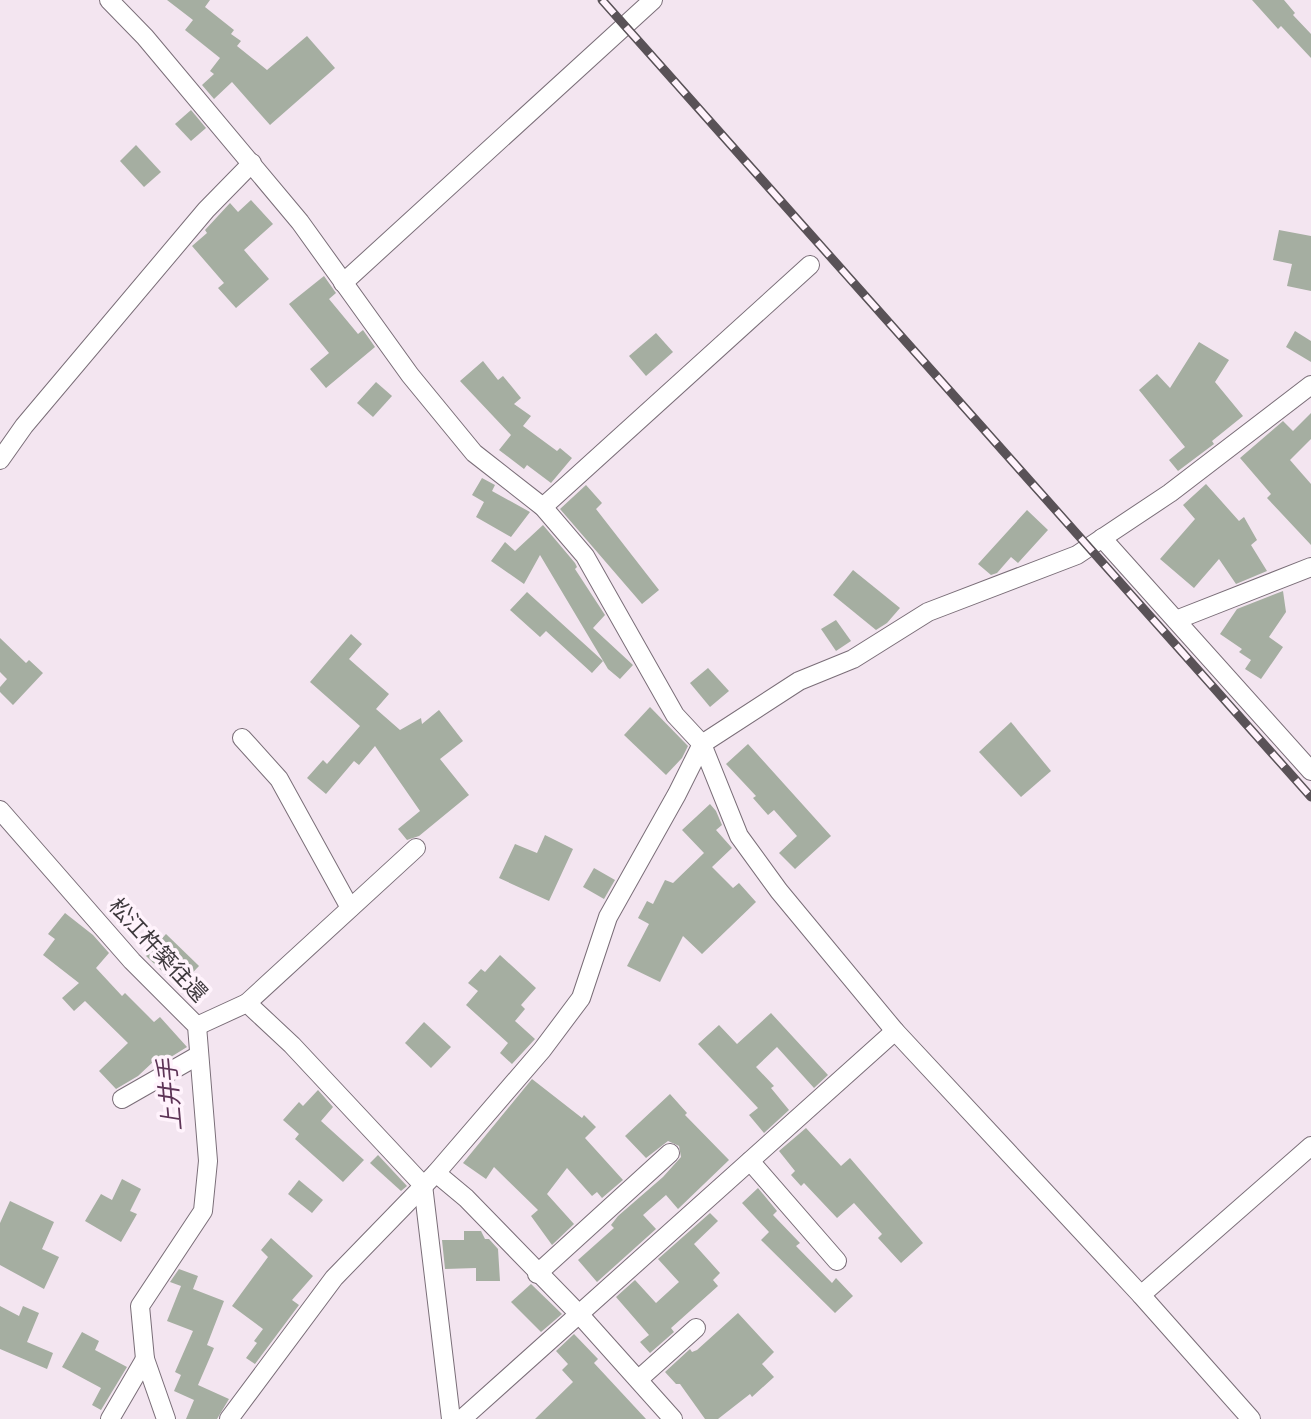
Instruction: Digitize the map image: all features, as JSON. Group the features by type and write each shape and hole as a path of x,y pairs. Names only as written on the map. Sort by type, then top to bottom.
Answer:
{"street":[{"path":"109,0 145,37 300,222 410,375 474,453 543,507 585,556 675,715 702,744 739,836 779,891 895,1031 1141,1295 1251,1419"},
{"path":"343,283 653,0"},
{"path":"0,460 24,426 176,246 252,163"},
{"path":"543,507 810,265"},
{"path":"229,1419 334,1278 430,1179 542,1050 581,998 608,917 702,744 799,681 853,659 928,612 1077,555 1170,493 1273,413 1310,390"},
{"path":"1102,538 1311,771"},
{"path":"1176,620 1311,567"},
{"path":"242,738 279,779 350,908"},
{"name":"松江杵築往還","path":"0,810 132,961 197,1026 208,1161 203,1211 140,1306 145,1359 166,1419"},
{"path":"197,1026 247,1003 416,848"},
{"path":"247,1003 430,1179 466,1198 579,1314 673,1419"},
{"path":"474,1415 579,1314 895,1031"},
{"path":"122,1099 199,1055"},
{"path":"1141,1295 1311,1146"},
{"path":"537,1274 670,1153"},
{"path":"750,1161 837,1261"},
{"path":"430,1179 451,1419"},
{"path":"639,1379 696,1328"},
{"path":"110,1419 145,1359"}],"building":[{"path":"167,0 210,0 205,7 234,30 231,34 241,41 237,46 267,70 307,36 335,68 270,125 232,82 214,99 202,85 214,74 210,71 220,58 185,30 193,20"},
{"path":"1252,0 1284,0 1311,34 1311,58 1281,26 1278,29"},
{"path":"191,110 206,128 191,141 175,124"},
{"path":"136,145 161,172 144,187 120,161"},
{"path":"251,200 273,224 244,250 269,279 236,308 218,288 224,283 192,246 207,233 205,230 230,203 238,212"},
{"path":"1279,230 1311,236 1311,291 1287,286 1292,264 1273,260"},
{"path":"324,276 336,293 329,299 358,334 363,330 375,347 326,388 310,369 329,353 289,304"},
{"path":"1295,331 1311,341 1311,362 1286,347"},
{"path":"656,333 673,352 646,376 629,356"},
{"path":"1199,342 1229,360 1215,382 1243,416 1212,441 1214,444 1178,471 1169,460 1185,447 1139,390 1157,374 1170,388"},
{"path":"483,361 498,380 503,376 521,398 514,404 531,416 523,426 572,458 551,483 527,465 524,469 499,450 511,435 460,381"},
{"path":"376,382 392,396 373,417 357,403"},
{"path":"1311,413 1311,439 1290,460 1311,484 1311,545 1267,498 1271,494 1240,458 1283,421 1293,431"},
{"path":"482,478 495,485 492,491 530,512 511,537 476,517 484,502 472,495"},
{"path":"1206,484 1239,521 1244,517 1257,540 1251,545 1267,571 1236,584 1219,559 1194,588 1160,559 1195,519 1183,505"},
{"path":"586,485 602,503 596,509 659,590 642,604 560,509"},
{"path":"1027,510 1048,530 1018,563 1011,557 997,573 991,575 978,564"},
{"path":"543,525 575,563 575,569 605,615 593,628 633,665 620,679 608,669 540,555 524,584 491,561 505,542 515,551"},
{"path":"853,570 900,608 876,630 833,595"},
{"path":"1283,591 1286,612 1269,637 1283,647 1261,679 1245,669 1251,660 1239,652 1242,649 1220,634 1237,609"},
{"path":"527,592 603,661 592,673 546,631 540,637 510,610"},
{"path":"836,620 851,641 836,651 821,629"},
{"path":"351,634 362,644 349,659 389,694 376,709 400,730 421,718 422,724 439,710 463,741 440,759 469,795 419,836 407,840 398,829 420,811 375,746 359,765 354,761 326,794 307,778 323,760 327,764 360,726 310,682"},
{"path":"0,638 26,663 29,660 43,673 13,705 0,692 7,679 0,672"},
{"path":"708,668 729,691 710,707 690,683"},
{"path":"650,707 688,746 682,758 666,775 624,735"},
{"path":"1011,722 1051,771 1021,797 979,752"},
{"path":"748,744 831,836 795,869 779,853 797,836 774,810 768,815 753,798 756,796 726,764"},
{"path":"710,804 722,825 716,830 732,848 712,867 733,888 739,883 756,902 702,954 683,936 660,982 627,966 649,924 638,918 647,901 653,904 665,880 673,883 704,853 682,830"},
{"path":"545,835 573,849 549,901 499,878 515,844 537,853"},
{"path":"594,868 615,880 604,899 583,887"},
{"path":"65,913 93,935 109,953 96,968 122,996 125,993 154,1022 160,1017 187,1047 158,1065 154,1061 138,1076 116,1089 99,1071 128,1043 85,1001 74,1011 62,998 79,983 43,955 55,939 48,934"},
{"path":"166,934 199,966 179,987 146,956"},
{"path":"500,955 536,988 521,1005 525,1009 515,1021 535,1039 512,1064 500,1053 508,1043 466,1005 478,991 468,983 481,969 485,972"},
{"path":"771,1013 828,1075 814,1088 777,1047 756,1067 774,1086 771,1088 789,1110 764,1133 749,1115 758,1108 698,1044 719,1025 737,1044"},
{"path":"424,1022 451,1047 431,1068 405,1043"},
{"path":"532,1079 596,1127 585,1138 623,1180 602,1198 597,1192 592,1196 567,1168 547,1194 574,1224 552,1245 531,1216 538,1210 494,1167 486,1179 463,1163"},
{"path":"318,1090 333,1107 321,1121 364,1160 343,1182 295,1139 299,1134 283,1120 299,1102 303,1106"},
{"path":"670,1094 687,1113 685,1115 729,1160 678,1209 666,1195 643,1215 656,1229 597,1282 578,1260 614,1228 611,1225 618,1216 681,1157 679,1146 668,1141 646,1158 625,1136"},
{"path":"806,1128 841,1166 850,1158 923,1243 901,1263 878,1238 882,1234 854,1203 837,1218 804,1183 801,1186 791,1175 795,1171 779,1151"},
{"path":"378,1155 407,1186 401,1191 370,1163"},
{"path":"122,1179 141,1189 130,1211 137,1214 121,1242 85,1221 101,1194 112,1200"},
{"path":"299,1180 323,1200 312,1213 288,1194"},
{"path":"758,1188 777,1211 773,1215 800,1243 796,1246 832,1283 836,1278 853,1296 835,1313 761,1240 769,1232 742,1203"},
{"path":"10,1201 54,1222 42,1249 59,1257 44,1289 0,1265 0,1223"},
{"path":"710,1213 718,1221 694,1244 720,1273 713,1280 718,1286 671,1328 674,1332 650,1353 640,1342 649,1335 616,1297 635,1280 656,1303 679,1282 658,1259"},
{"path":"464,1231 481,1231 485,1239 489,1239 498,1249 500,1281 476,1281 476,1268 445,1269 442,1240 464,1240"},
{"path":"271,1238 313,1276 292,1300 299,1305 255,1364 246,1358 263,1329 232,1306 268,1257 261,1250"},
{"path":"179,1269 198,1276 193,1289 224,1301 207,1345 214,1348 198,1385 229,1399 217,1419 186,1419 194,1400 174,1391 181,1375 175,1372 193,1331 167,1321 181,1286 170,1282"},
{"path":"531,1284 562,1314 541,1332 511,1302"},
{"path":"0,1306 19,1316 23,1306 39,1313 27,1342 53,1353 47,1369 0,1349"},
{"path":"738,1313 774,1352 762,1364 774,1377 752,1397 750,1394 718,1419 705,1419 680,1384 676,1384 665,1372 690,1349 692,1352 697,1350"},
{"path":"82,1332 99,1341 95,1350 127,1367 101,1410 92,1405 101,1388 62,1367"},
{"path":"574,1334 598,1359 594,1363 646,1419 535,1419 573,1382 562,1370 568,1364 556,1351"}],"railway":[{"path":"602,0 1311,797"}],"water label":[{"name":"上井手","path":"170,1095"}]}
